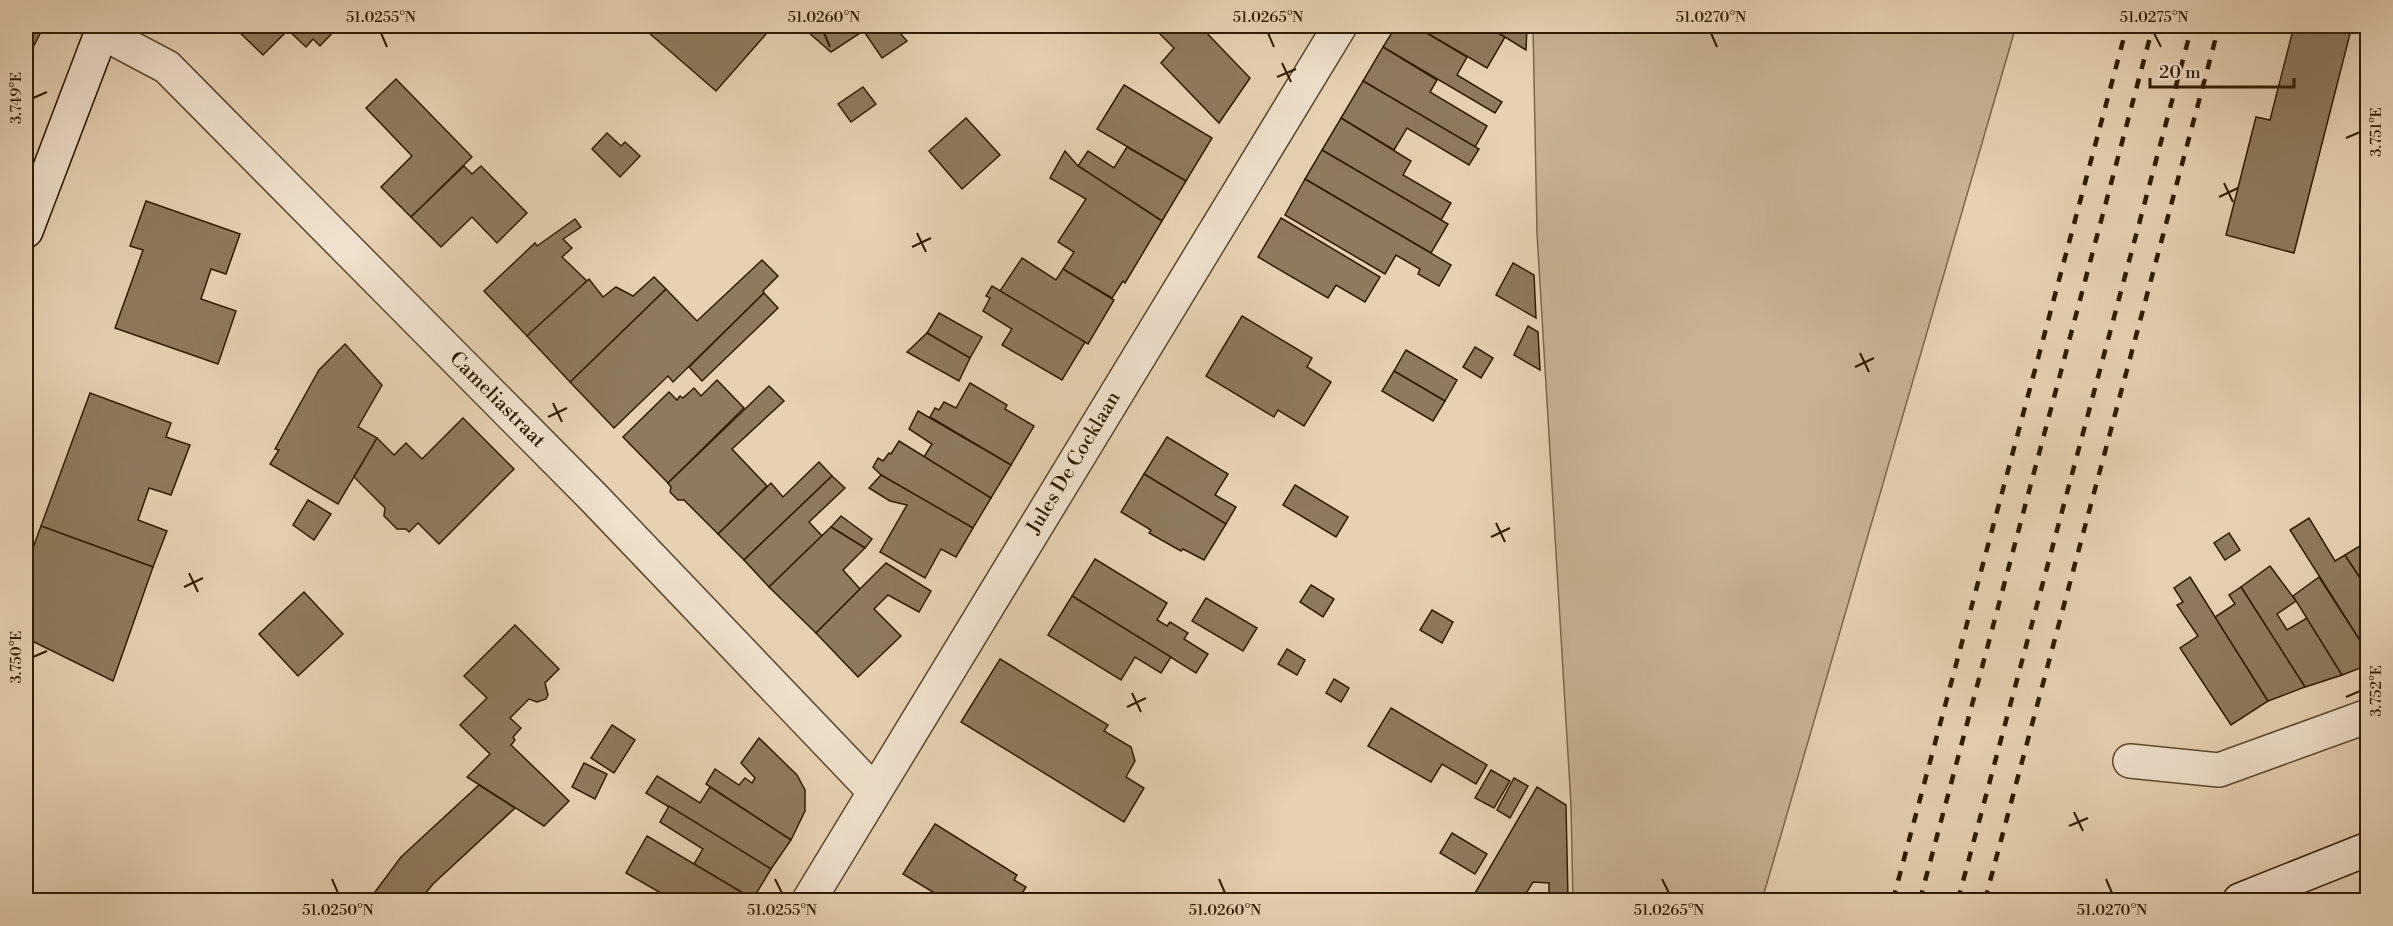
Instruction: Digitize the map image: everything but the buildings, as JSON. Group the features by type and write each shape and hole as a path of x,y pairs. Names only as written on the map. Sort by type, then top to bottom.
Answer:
{"street":[{"name":"Jules De Cocklaan","path":"809,900 1340,26"},
{"name":"Cameliastraat","path":"102,29 167,67 594,498 874,791"},
{"path":"26,231 102,29"},
{"path":"2130,761 2219,770 2367,716"},
{"path":"2240,900 2367,849"}],"shaded area":[{"path":"1533,26 2016,26 1762,900 1573,900 1571,805 1537,233"}],"railway":[{"path":"1893,900 2127,26"},
{"path":"1920,900 2153,26"},
{"path":"1958,900 2192,26"},
{"path":"1985,900 2219,26"}]}
